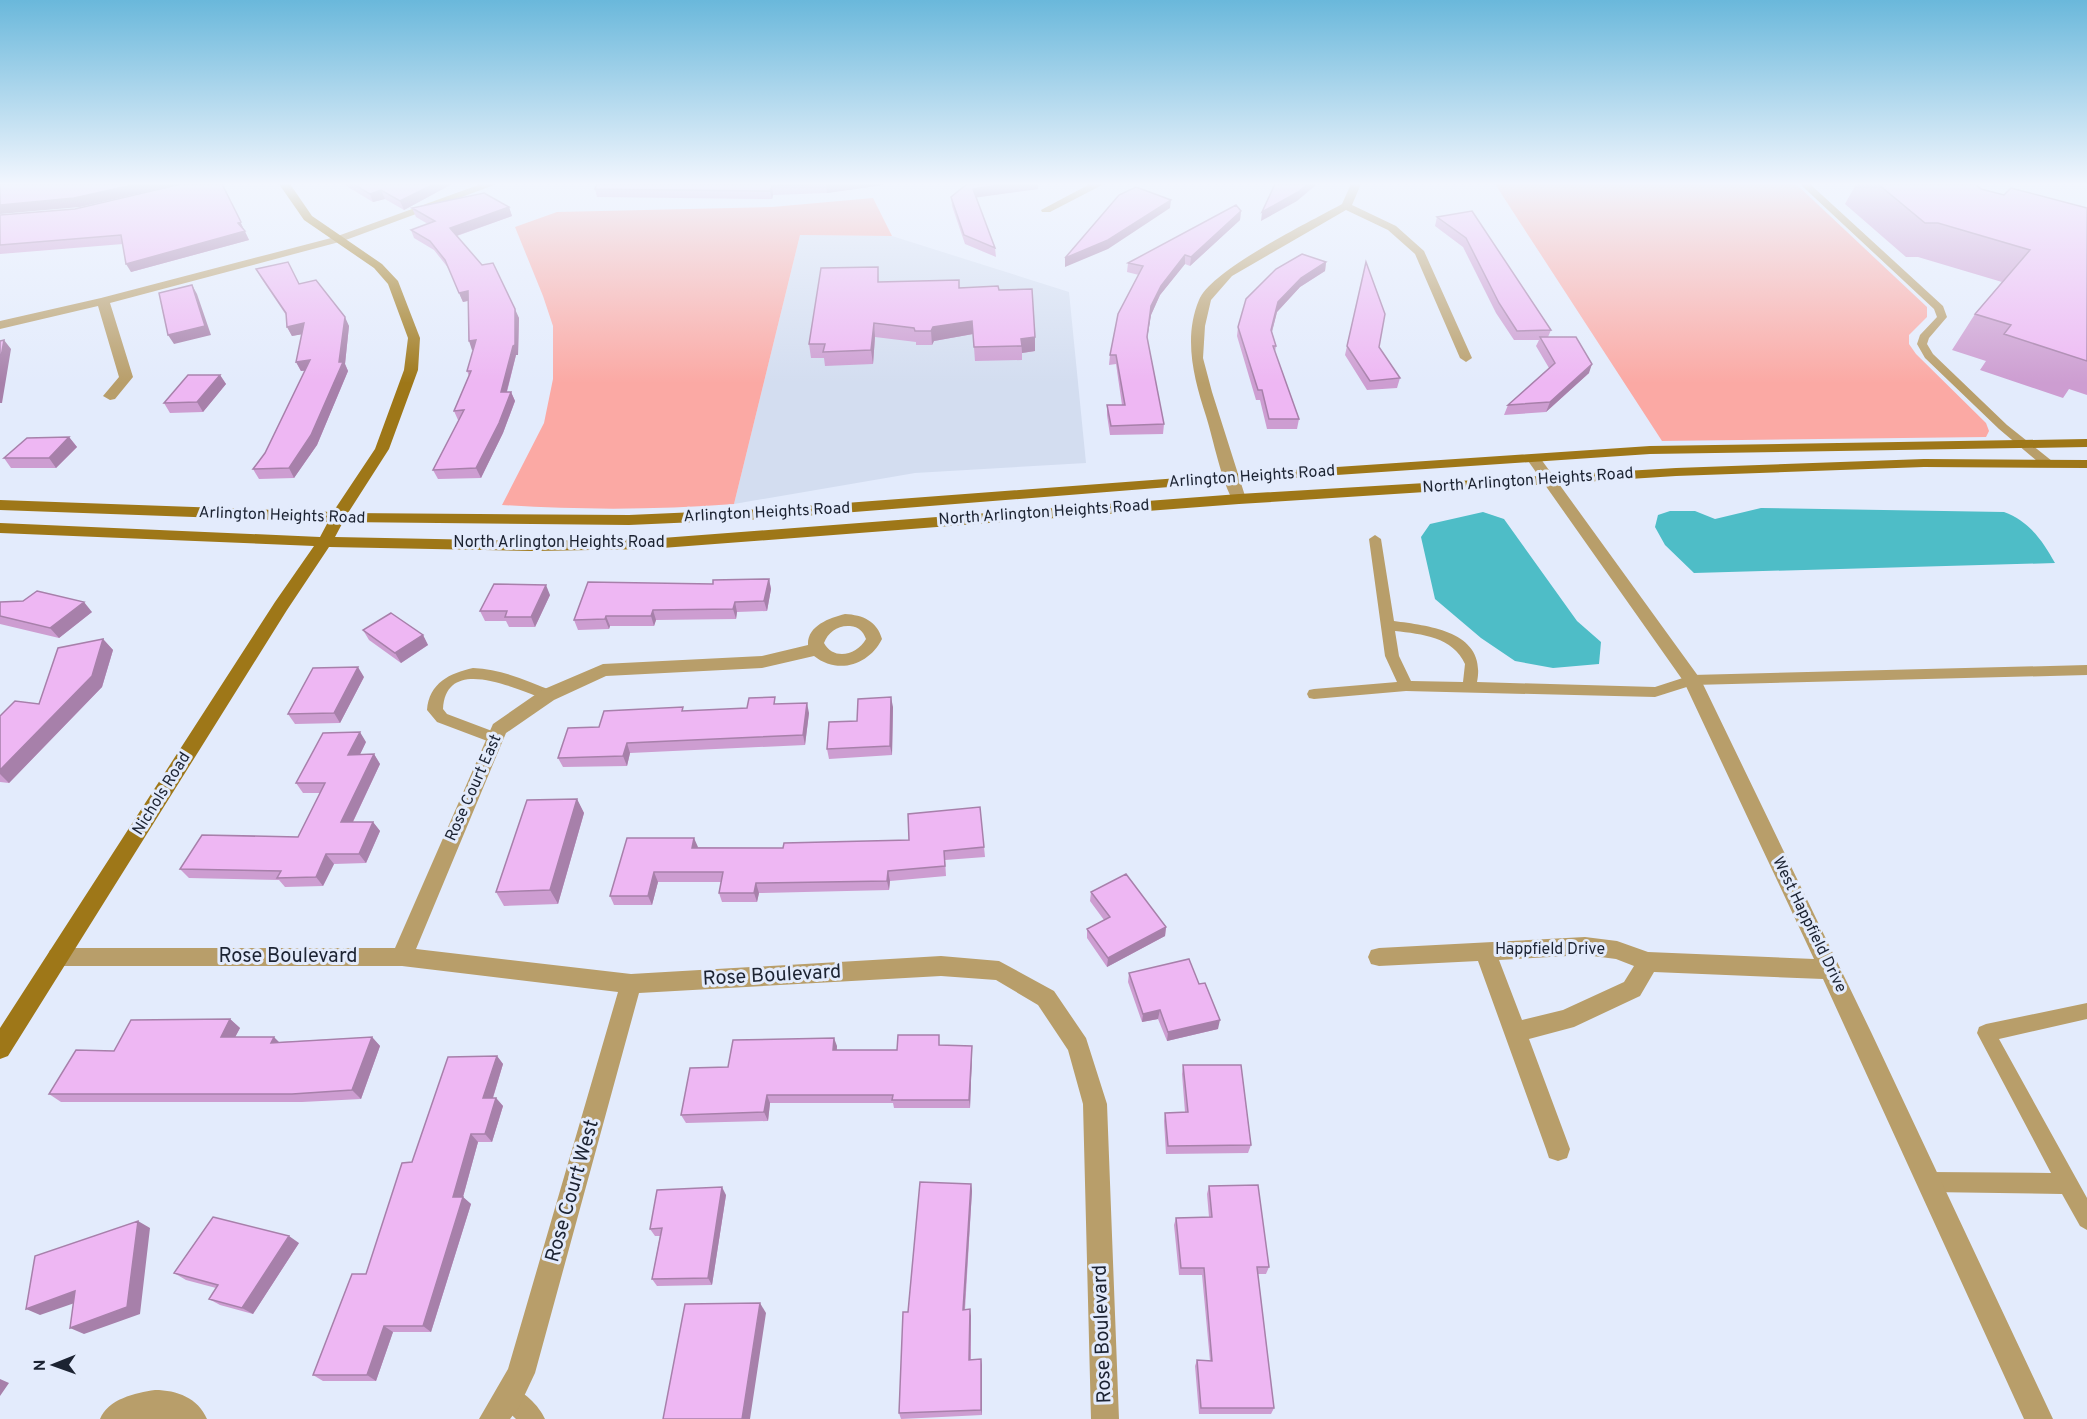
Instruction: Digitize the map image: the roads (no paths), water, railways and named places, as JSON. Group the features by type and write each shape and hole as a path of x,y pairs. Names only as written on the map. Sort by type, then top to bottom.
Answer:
{"main road":[{"name":"Nichols Road","path":"0,1048 274,616 325,542 338,517 382,449 411,370 414,338 394,283 378,266 355,250"},
{"name":"North Arlington Heights Road","path":"1533,458 1729,447 2087,443"},
{"name":"Arlington Heights Road","path":"0,505 338,517 538,521 641,520 766,514 1232,478 1533,458"},
{"name":"North Arlington Heights Road","path":"0,528 325,542 532,546 649,544 820,529 1239,499 1676,472 1924,463 2087,464"}],"street":[{"path":"0,325 296,250"},
{"path":"1239,499 1205,392 1197,357 1199,326 1205,299 1228,274 1269,250"},
{"path":"1417,250 1466,358"},
{"path":"102,301 126,377 110,396"},
{"name":"West Happfield Drive","path":"1533,458 1692,680 2039,1419"},
{"name":"Rose Court East","path":"402,957 499,729 548,696 603,669 762,662 817,649"},
{"name":"Happfield Drive","path":"1379,957 1585,946 1617,950 1648,962 1784,966 1830,970"},
{"name":"Happfield Drive","path":"1485,951 1558,1149"},
{"name":"Rose Boulevard","path":"58,957 402,957 631,984 941,966 999,971 1046,998 1078,1046 1095,1104 1105,1419"},
{"path":"1515,1032 1566,1020 1632,989 1648,962"},
{"name":"Rose Court West","path":"493,1419 509,1397 521,1373 631,984"},
{"path":"114,1419 139,1406 163,1403 186,1410 193,1419"}],"lane":[{"path":"1876,250 1939,308 1942,316 1924,337 1922,344 1929,356 2003,427 2048,464"},
{"path":"1375,539 1392,656 1406,686"},
{"path":"1388,625 1435,632 1454,642 1465,652 1472,665 1469,687"},
{"path":"1314,694 1406,686 1655,692 1692,680 2087,670"},
{"path":"495,738 442,718 435,710 435,699 439,692 459,676 483,671 548,696"},
{"path":"2087,1011 1986,1033 2087,1219"},
{"path":"1929,1182 2068,1184"},
{"path":"509,1397 532,1419"}],"water":[{"path":"1761,508 2004,512 2028,526 2055,563 1694,573 1665,545 1655,527 1658,515 1670,511 1695,511 1715,519"},
{"path":"1483,512 1504,519 1577,621 1601,642 1599,664 1553,668 1515,661 1481,638 1435,599 1421,537 1430,524"}]}
